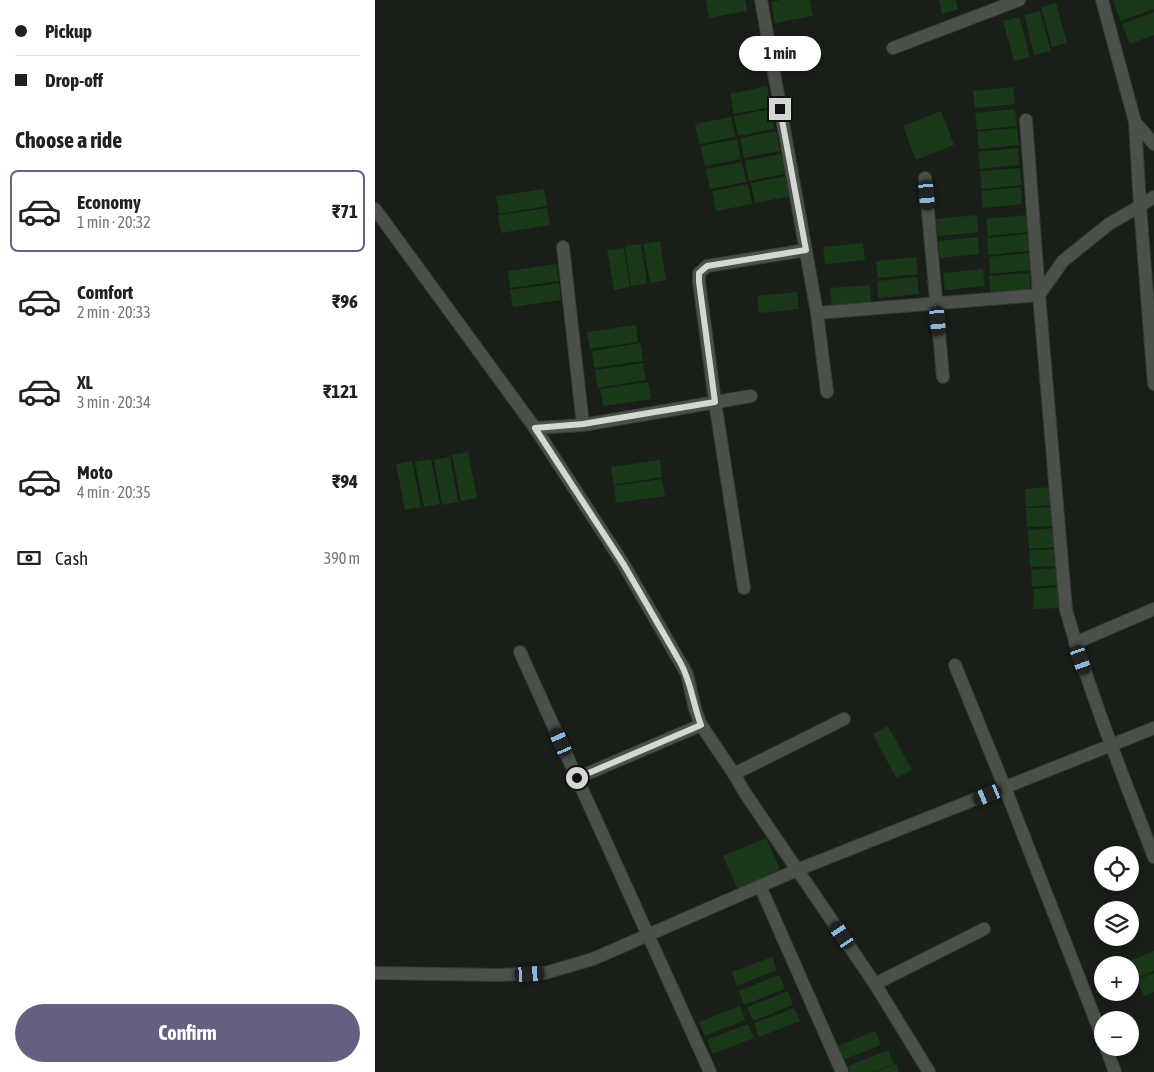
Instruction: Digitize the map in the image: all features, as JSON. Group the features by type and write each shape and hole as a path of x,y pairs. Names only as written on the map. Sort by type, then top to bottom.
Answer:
{"street":[{"path":"761,0 817,313 827,392"},
{"path":"893,48 1019,0"},
{"path":"1102,0 1135,122 1154,384"},
{"path":"1026,120 1066,610 1075,643 1154,857"},
{"path":"1135,122 1154,144"},
{"path":"925,178 943,377"},
{"path":"1039,295 1063,261 1109,224 1154,197"},
{"path":"375,209 535,428 624,565 687,674 701,725 875,984 929,1072"},
{"path":"563,247 583,424"},
{"path":"744,588 715,402 699,273 707,266 806,250"},
{"path":"817,313 1039,295"},
{"path":"535,428 583,424 751,396"},
{"path":"1075,643 1154,609"},
{"path":"520,652 710,1072"},
{"path":"955,665 1094,1016"},
{"path":"734,774 844,719"},
{"path":"577,778 701,725"},
{"path":"375,973 499,975 545,973 593,959 797,870 1154,728"},
{"path":"760,886 842,1072"},
{"path":"875,984 984,929"},
{"path":"1109,1056 1115,1072"}],"building":[{"path":"706,0 745,0 747,11 709,18"},
{"path":"810,0 813,16 775,23 771,2"},
{"path":"939,0 956,0 958,9 942,14"},
{"path":"1154,0 1154,9 1121,21 1113,1"},
{"path":"1056,3 1067,43 1052,47 1041,7"},
{"path":"1040,11 1051,51 1034,55 1024,15"},
{"path":"1154,12 1154,35 1130,44 1122,24"},
{"path":"1019,17 1030,57 1014,61 1003,21"},
{"path":"767,86 771,107 734,114 730,94"},
{"path":"1013,87 1015,104 975,108 973,91"},
{"path":"770,109 774,129 738,136 734,116"},
{"path":"1015,109 1017,126 977,130 975,113"},
{"path":"941,111 954,145 916,160 903,126"},
{"path":"731,117 735,137 699,144 695,124"},
{"path":"1017,128 1019,145 979,149 977,132"},
{"path":"776,131 780,151 744,158 740,138"},
{"path":"737,139 741,159 705,166 701,146"},
{"path":"1018,148 1019,165 980,169 978,152"},
{"path":"781,154 785,174 749,181 745,161"},
{"path":"742,162 746,182 710,189 706,169"},
{"path":"1020,168 1022,185 982,189 980,171"},
{"path":"787,176 791,196 755,203 751,183"},
{"path":"748,184 752,204 716,211 712,191"},
{"path":"1021,187 1022,204 983,208 981,191"},
{"path":"544,189 547,206 499,214 496,196"},
{"path":"547,208 550,225 501,233 498,215"},
{"path":"977,215 978,232 938,236 936,219"},
{"path":"1026,215 1028,232 988,236 986,219"},
{"path":"1027,234 1029,251 988,255 987,238"},
{"path":"978,237 979,254 940,258 938,241"},
{"path":"660,241 666,280 650,283 643,244"},
{"path":"863,243 865,260 825,264 823,247"},
{"path":"641,244 647,283 631,286 625,246"},
{"path":"624,248 630,287 614,290 607,250"},
{"path":"1029,253 1030,270 990,274 989,257"},
{"path":"916,257 918,274 878,278 876,261"},
{"path":"556,264 559,281 510,288 508,271"},
{"path":"983,269 985,286 945,290 943,273"},
{"path":"1029,273 1031,290 991,294 989,276"},
{"path":"917,277 919,294 878,298 877,281"},
{"path":"559,283 561,300 513,307 510,290"},
{"path":"870,285 871,302 832,306 830,288"},
{"path":"797,292 799,309 759,313 757,296"},
{"path":"636,325 638,342 590,349 587,332"},
{"path":"640,343 643,361 594,368 592,351"},
{"path":"643,363 646,380 598,388 595,370"},
{"path":"648,382 651,399 603,406 600,389"},
{"path":"468,452 477,498 461,501 452,455"},
{"path":"450,457 458,502 442,505 434,460"},
{"path":"431,459 440,504 424,507 415,462"},
{"path":"660,460 662,477 614,485 611,467"},
{"path":"412,461 421,507 405,510 396,464"},
{"path":"662,479 665,496 616,503 614,486"},
{"path":"1052,487 1053,505 1026,507 1025,489"},
{"path":"1055,507 1056,526 1027,527 1026,508"},
{"path":"1058,528 1059,547 1029,549 1028,530"},
{"path":"1059,549 1060,566 1030,567 1029,550"},
{"path":"1060,568 1061,585 1032,587 1031,570"},
{"path":"1060,587 1062,608 1034,609 1033,589"},
{"path":"888,726 912,770 896,778 873,734"},
{"path":"766,838 781,871 738,890 723,856"},
{"path":"1154,951 1154,971 1139,977 1139,957"},
{"path":"772,957 777,970 737,986 732,972"},
{"path":"1154,973 1154,992 1144,996 1139,985 1139,979"},
{"path":"779,975 785,989 744,1005 739,991"},
{"path":"788,991 793,1005 753,1021 747,1007"},
{"path":"740,1006 745,1020 705,1036 699,1022"},
{"path":"794,1008 800,1021 759,1037 754,1023"},
{"path":"748,1024 754,1038 713,1054 707,1040"},
{"path":"875,1031 881,1045 840,1061 835,1047"},
{"path":"888,1050 894,1064 873,1072 850,1072 848,1066"},
{"path":"896,1064 899,1072 875,1072"}],"route":[{"path":"577,778 701,725 687,674 624,565 535,428 583,424 715,402 699,273 707,266 806,250 780,109"}]}
